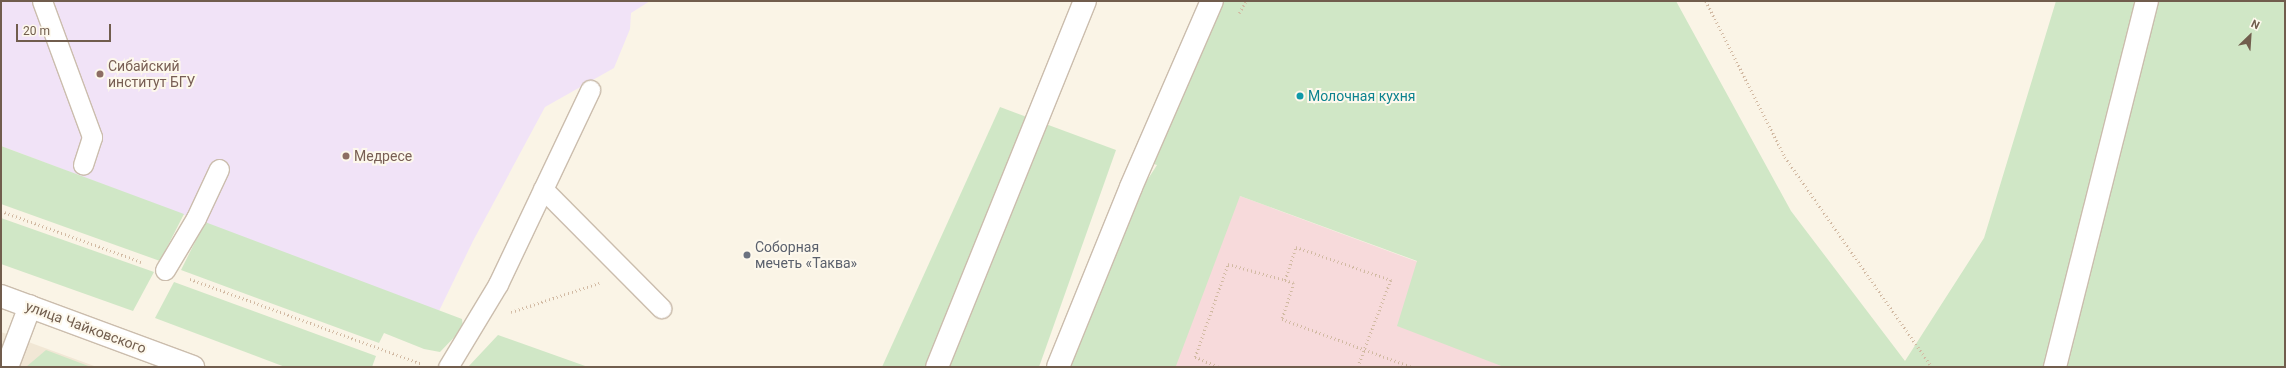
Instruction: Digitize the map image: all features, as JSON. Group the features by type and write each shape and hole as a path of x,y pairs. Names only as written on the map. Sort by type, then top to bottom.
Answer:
{"street":[{"path":"937,367 1085,1"},
{"path":"1058,367 1131,187 1212,1"},
{"path":"2055,367 2147,1"},
{"name":"улица Чайковского","path":"1,296 193,367"},
{"path":"7,367 30,306"}],"lane":[{"path":"42,1 92,137 83,165"},
{"path":"448,367 475,325 498,284 590,90"},
{"path":"165,270 196,218 219,169"},
{"path":"543,189 661,308"}],"path":[{"path":"1706,1 1785,158 1932,367"},
{"path":"1,211 424,364"},
{"path":"1285,280 1296,247 1391,280 1358,367"},
{"path":"1218,367 1195,357 1228,264 1294,282 1282,319 1412,367"},
{"path":"475,325 626,273"}],"shaded area":[{"name":"Медресе","path":"1,1 650,1 631,13 630,29 614,68 545,107 473,241 439,311 1,146"},
{"path":"1240,196 1701,367 1080,367"},
{"path":"1,332 97,367 1,367"}],"green space":[{"path":"1204,1 1676,1 1791,211 1905,361 1984,238 2056,1 2285,1 2285,367 1504,367 1397,326 1417,261 1240,196 1176,366 1178,367 1065,367 1124,216 1157,165 1141,160"},
{"path":"1000,107 1116,150 1039,367 882,367"},
{"path":"1,146 184,214 160,261 1,204"},
{"path":"1,218 154,272 133,311 1,264"},
{"path":"205,222 462,319 463,328 440,352 424,349 384,333 379,343 181,270"},
{"path":"174,282 376,356 372,367 285,367 155,318"},
{"path":"498,335 588,367 468,367"},
{"path":"46,350 91,367 26,367"}],"place":[{"name":"Сибайский институт БГУ","path":"100,74"},
{"name":"Молочная кухня","path":"1300,96"},
{"name":"Медресе","path":"346,156"},
{"name":"Соборная мечеть «Таква»","path":"747,255"}]}
